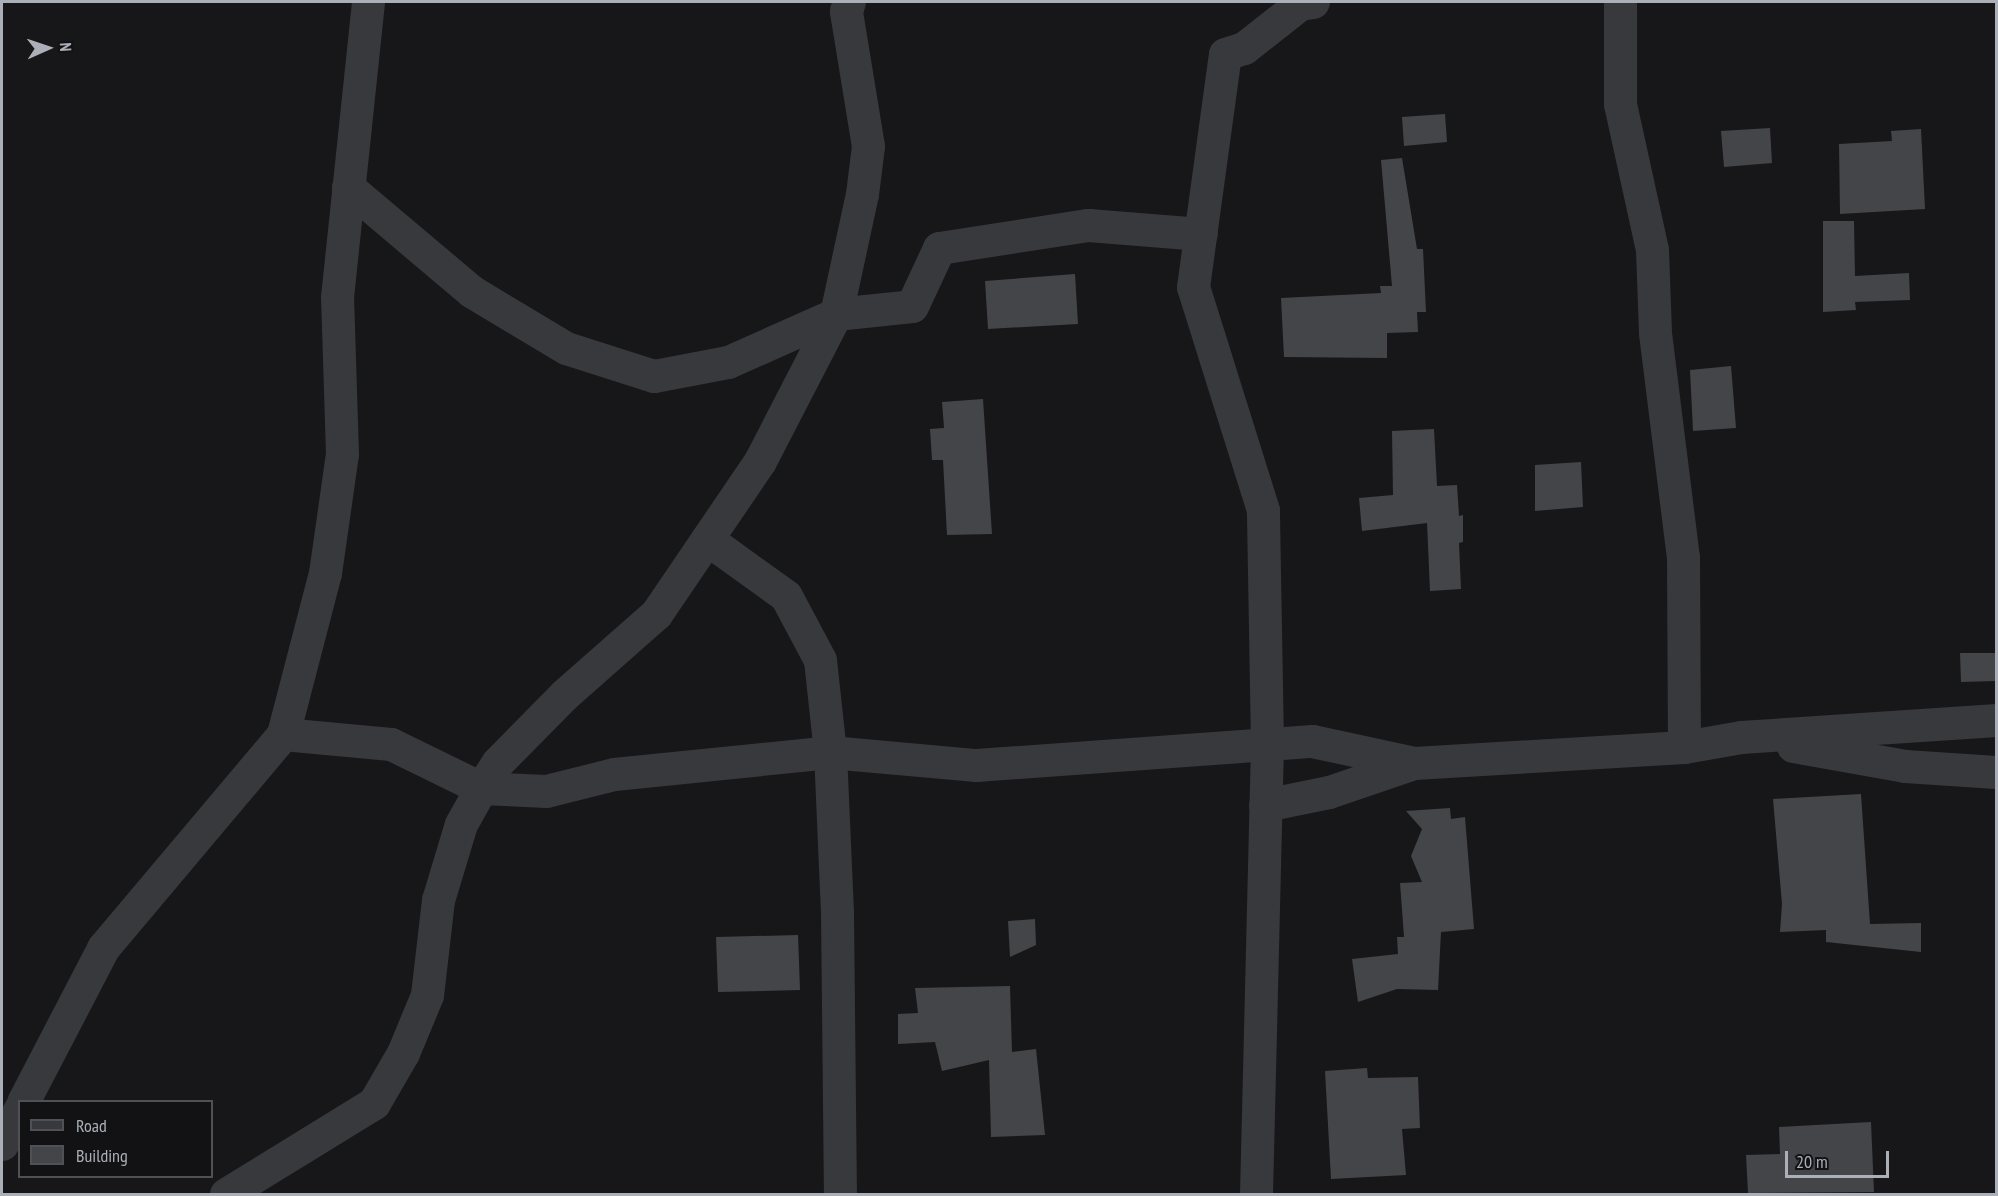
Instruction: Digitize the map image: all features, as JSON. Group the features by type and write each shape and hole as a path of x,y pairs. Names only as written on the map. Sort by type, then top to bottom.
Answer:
{"street":[{"path":"25,1100 103,948 283,734 325,573 342,454 337,297 368,2"},
{"path":"226,1194 374,1103 403,1053 427,995 438,900 461,824 481,789 498,762 564,695 656,614 760,461 837,314 868,146 846,11 849,2"},
{"path":"1256,1194 1267,744 1263,510 1193,287 1225,54 1244,48 1300,4 1313,2"},
{"path":"1620,2 1620,104 1652,250 1655,333 1683,557 1684,747"},
{"path":"348,187 471,291 566,348 654,376 728,362 837,314 912,306 939,248 1088,225 1201,234"},
{"path":"706,539 786,596 820,660 830,752 837,912 840,1194"},
{"path":"1265,805 1329,792 1414,763 1684,747 1742,737 1996,720"},
{"path":"283,734 391,744 481,789 546,791 614,774 830,752 976,765 1312,741 1414,763"},
{"path":"1742,737 1905,766 1996,772"},
{"path":"2,1144 18,1113"}],"building":[{"path":"1445,114 1447,142 1404,146 1402,117"},
{"path":"1770,128 1772,163 1724,167 1721,131"},
{"path":"1921,129 1925,209 1840,214 1839,144 1892,141 1891,131"},
{"path":"1402,158 1417,249 1423,249 1426,312 1417,312 1418,332 1387,333 1387,358 1284,357 1281,298 1381,293 1380,286 1392,286 1381,160"},
{"path":"1823,221 1854,221 1855,276 1909,273 1910,300 1855,302 1856,310 1823,312"},
{"path":"1075,274 1078,324 988,329 985,281"},
{"path":"1731,366 1736,428 1693,431 1690,370"},
{"path":"983,399 992,534 947,535 943,460 932,460 930,429 944,428 942,402"},
{"path":"1434,429 1437,486 1457,485 1459,516 1463,515 1463,542 1459,543 1461,589 1430,591 1427,523 1362,531 1359,498 1393,495 1392,431"},
{"path":"1581,462 1583,507 1535,511 1535,465"},
{"path":"1960,653 1996,653 1996,681 1961,682"},
{"path":"1861,794 1870,924 1921,923 1921,952 1826,942 1826,930 1780,932 1782,904 1773,799"},
{"path":"1450,808 1451,819 1465,817 1474,929 1441,932 1438,990 1397,989 1358,1002 1352,959 1398,954 1397,937 1404,937 1400,883 1422,882 1411,856 1422,829 1406,811"},
{"path":"1035,919 1036,945 1010,957 1008,921"},
{"path":"798,935 800,990 718,992 716,937"},
{"path":"1010,986 1012,1052 1036,1049 1045,1135 991,1137 989,1060 942,1071 935,1042 898,1044 898,1014 918,1013 915,988"},
{"path":"1367,1068 1368,1078 1418,1077 1420,1128 1402,1129 1406,1175 1331,1179 1325,1071"},
{"path":"1871,1122 1874,1192 1748,1193 1746,1155 1780,1154 1779,1127"}]}
